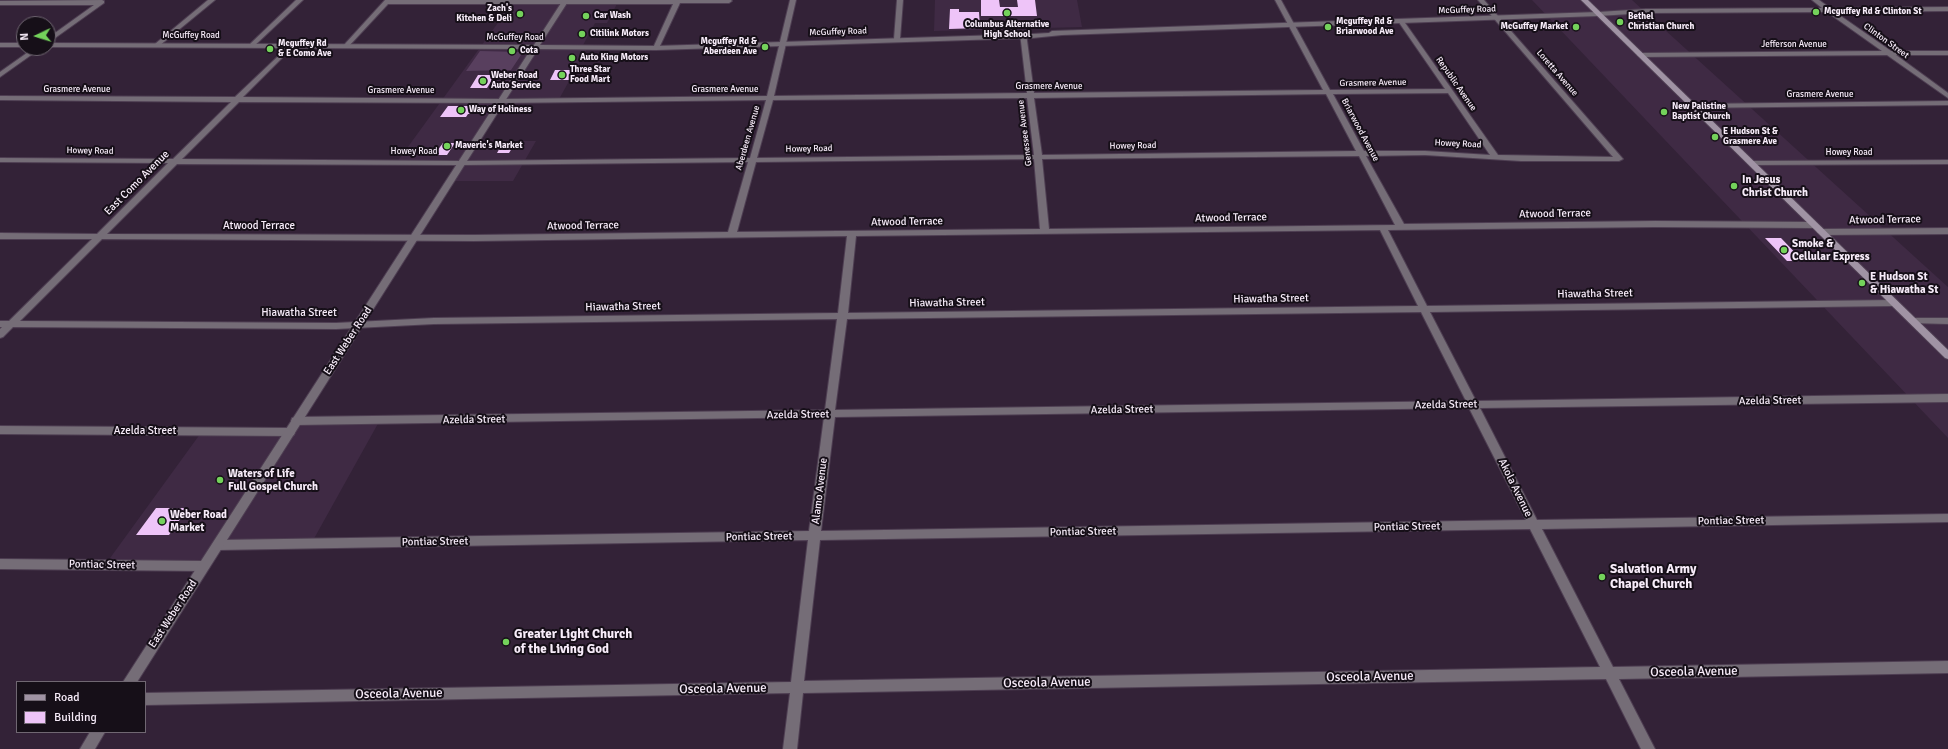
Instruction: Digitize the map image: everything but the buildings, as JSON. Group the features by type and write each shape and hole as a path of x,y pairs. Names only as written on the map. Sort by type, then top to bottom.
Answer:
{"main road":[{"path":"1584,0 1948,356"}],"street":[{"path":"157,45 212,0"},
{"path":"251,46 300,0"},
{"name":"Aberdeen Avenue","path":"732,235 742,195 754,160 793,0"},
{"path":"897,39 900,0"},
{"name":"Briarwood Avenue","path":"1278,0 1401,227"},
{"name":"Loretta Avenue","path":"1481,0 1619,159"},
{"name":"Clinton Street","path":"1814,0 1948,96"},
{"path":"0,3 102,1"},
{"path":"56,35 102,1"},
{"path":"346,46 387,1 729,1"},
{"name":"East Weber Road","path":"131,681 565,1"},
{"path":"656,48 677,1"},
{"name":"McGuffey Road","path":"56,45 656,48 1646,12 1948,9"},
{"name":"Republic Avenue","path":"1401,21 1495,156"},
{"name":"Genessee Avenue","path":"1024,35 1045,232"},
{"path":"0,45 16,45"},
{"name":"East Como Avenue","path":"0,335 291,46"},
{"name":"Jefferson Avenue","path":"1640,55 1948,53"},
{"path":"0,75 27,56"},
{"name":"Grasmere Avenue","path":"0,98 501,101 1450,92"},
{"name":"Grasmere Avenue","path":"1692,106 1948,103"},
{"name":"Howey Road","path":"0,160 462,163 1361,153 1425,153 1495,156 1521,159 1619,159"},
{"name":"Howey Road","path":"1751,163 1948,162"},
{"name":"Atwood Terrace","path":"0,236 414,238 1814,224"},
{"name":"Akola Avenue","path":"1383,228 1648,749"},
{"name":"Atwood Terrace","path":"1821,232 1948,231"},
{"name":"Alamo Avenue","path":"790,749 852,234"},
{"name":"Hiawatha Street","path":"0,324 336,326 359,324 841,316 1894,303"},
{"path":"1913,321 1948,321"},
{"name":"Azelda Street","path":"296,421 1948,398"},
{"name":"Azelda Street","path":"0,430 290,432"},
{"name":"Pontiac Street","path":"218,545 1948,518"},
{"name":"Pontiac Street","path":"0,564 204,566"},
{"name":"Osceola Avenue","path":"146,698 797,688 1948,667"},
{"path":"87,749 97,733"}],"shaded area":[{"name":"Columbus Alternative High School","path":"935,0 1077,0 1082,27 934,31"},
{"path":"1532,0 1632,0 1948,287 1948,438"},
{"path":"513,2 618,2 607,23 595,23 582,47 588,47 558,101 502,101 476,141 536,141 513,181 452,181 464,163 397,162"},
{"path":"480,51 523,52 511,70 466,71"},
{"path":"298,420 380,420 311,544 219,545 205,565 105,565 203,430 289,432"}],"place":[{"name":"Mcguffey Rd & Clinton St","path":"1816,12"},
{"name":"Columbus Alternative High School","path":"1007,13"},
{"name":"Zach's Kitchen & Deli","path":"520,14"},
{"name":"Car Wash","path":"586,16"},
{"name":"Bethel Christian Church","path":"1620,22"},
{"name":"Mcguffey Rd & Briarwood Ave","path":"1328,27"},
{"name":"McGuffey Market","path":"1576,27"},
{"name":"Citilink Motors","path":"582,34"},
{"name":"Mcguffey Rd & Aberdeen Ave","path":"765,47"},
{"name":"Mcguffey Rd & E Como Ave","path":"270,49"},
{"name":"Cota","path":"512,51"},
{"name":"Auto King Motors","path":"572,58"},
{"name":"Three Star Food Mart","path":"562,75"},
{"name":"Weber Road Auto Service","path":"483,81"},
{"name":"Way of Holiness","path":"461,110"},
{"name":"New Palistine Baptist Church","path":"1664,112"},
{"name":"E Hudson St & Grasmere Ave","path":"1715,137"},
{"name":"Maveric's Market","path":"447,146"},
{"name":"In Jesus Christ Church","path":"1734,186"},
{"name":"Smoke & Cellular Express","path":"1784,250"},
{"name":"E Hudson St & Hiawatha St","path":"1862,283"},
{"name":"Waters of Life Full Gospel Church","path":"220,480"},
{"name":"Weber Road Market","path":"162,521"},
{"name":"Salvation Army Chapel Church","path":"1602,577"},
{"name":"Greater Light Church of the Living God","path":"506,642"}]}
